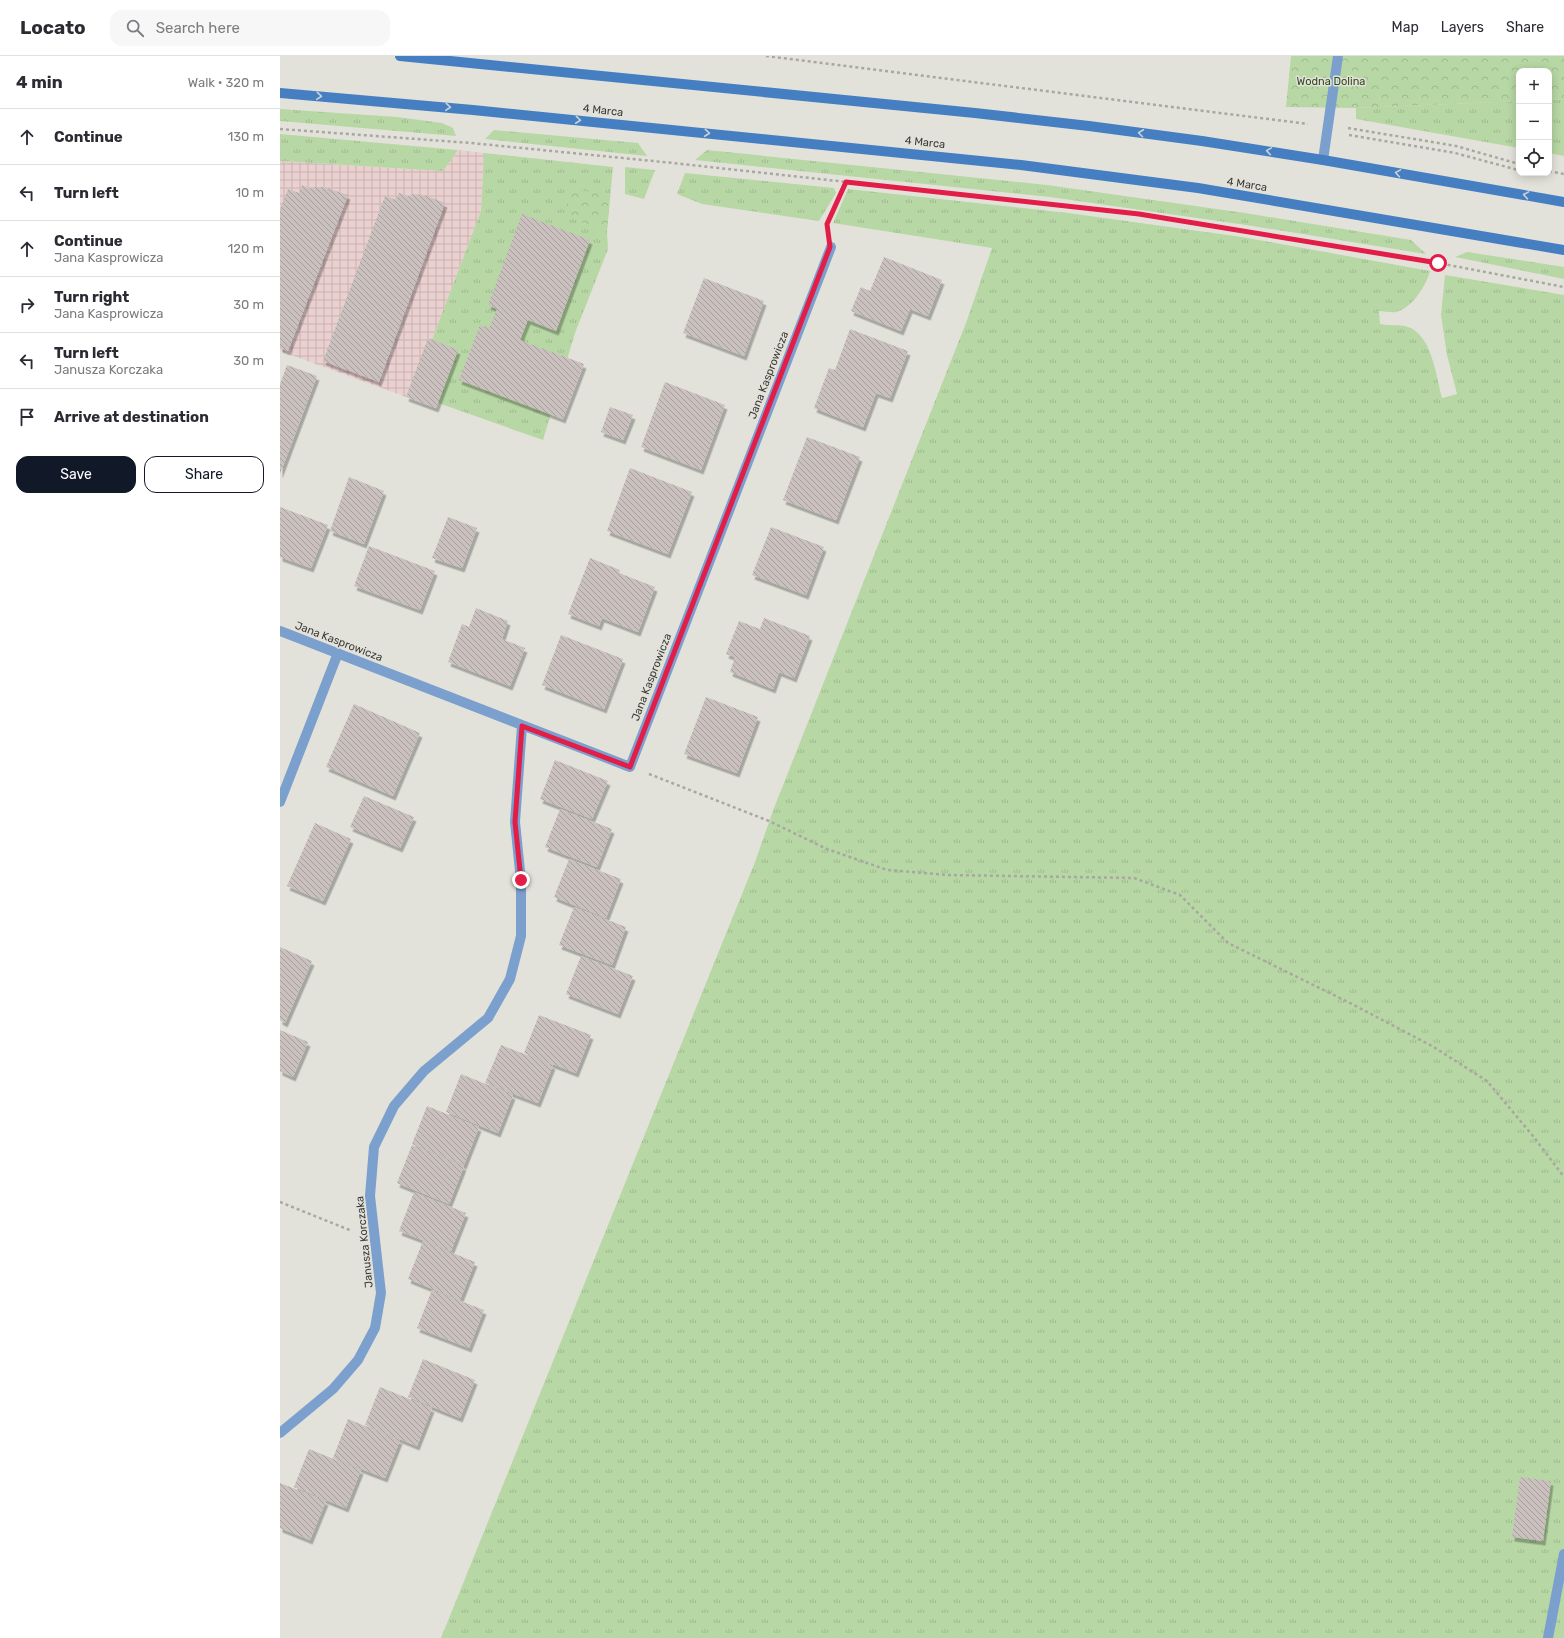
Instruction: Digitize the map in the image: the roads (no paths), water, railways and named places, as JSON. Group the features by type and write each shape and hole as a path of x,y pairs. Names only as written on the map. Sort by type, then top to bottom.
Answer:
{"main road":[{"path":"400,56 1025,118 1202,141 1323,160 1564,202"},
{"name":"4 Marca","path":"280,93 473,110 1021,165 1206,189 1564,250"}],"street":[{"path":"1323,160 1338,56"},
{"name":"Jana Kasprowicza","path":"280,631 630,767 830,247"},
{"path":"280,802 338,653"},
{"name":"Janusza Korczaka","path":"280,1433 333,1389 358,1360 375,1328 381,1293 370,1196 374,1148 394,1106 424,1071 488,1018 510,979 521,936 521,880 515,822 522,726"},
{"path":"1548,1638 1564,1554"}],"park label":[{"name":"Wodna Dolina","path":"1331,81"}]}
